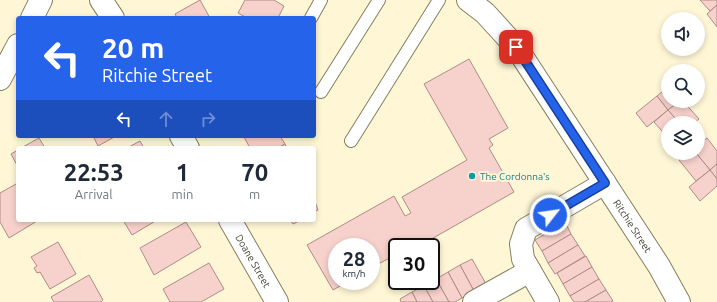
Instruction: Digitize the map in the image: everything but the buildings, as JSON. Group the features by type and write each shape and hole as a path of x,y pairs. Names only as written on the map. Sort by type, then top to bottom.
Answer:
{"street":[{"path":"33,16 42,0"},
{"path":"101,0 112,16"},
{"name":"Ritchie Street","path":"468,0 485,13 516,47 659,266 679,302"},
{"path":"0,79 16,48"},
{"path":"548,302 523,259 521,244 526,229 605,183"},
{"name":"Doane Street","path":"231,222 277,302"},
{"path":"474,302 530,271"}],"lane":[{"path":"312,16 321,0"},
{"path":"321,92 379,0"},
{"path":"351,141 439,0"}],"place":[{"name":"The Cordonna's","path":"472,176"}],"route":[{"path":"516,47 605,183 550,215"}]}
